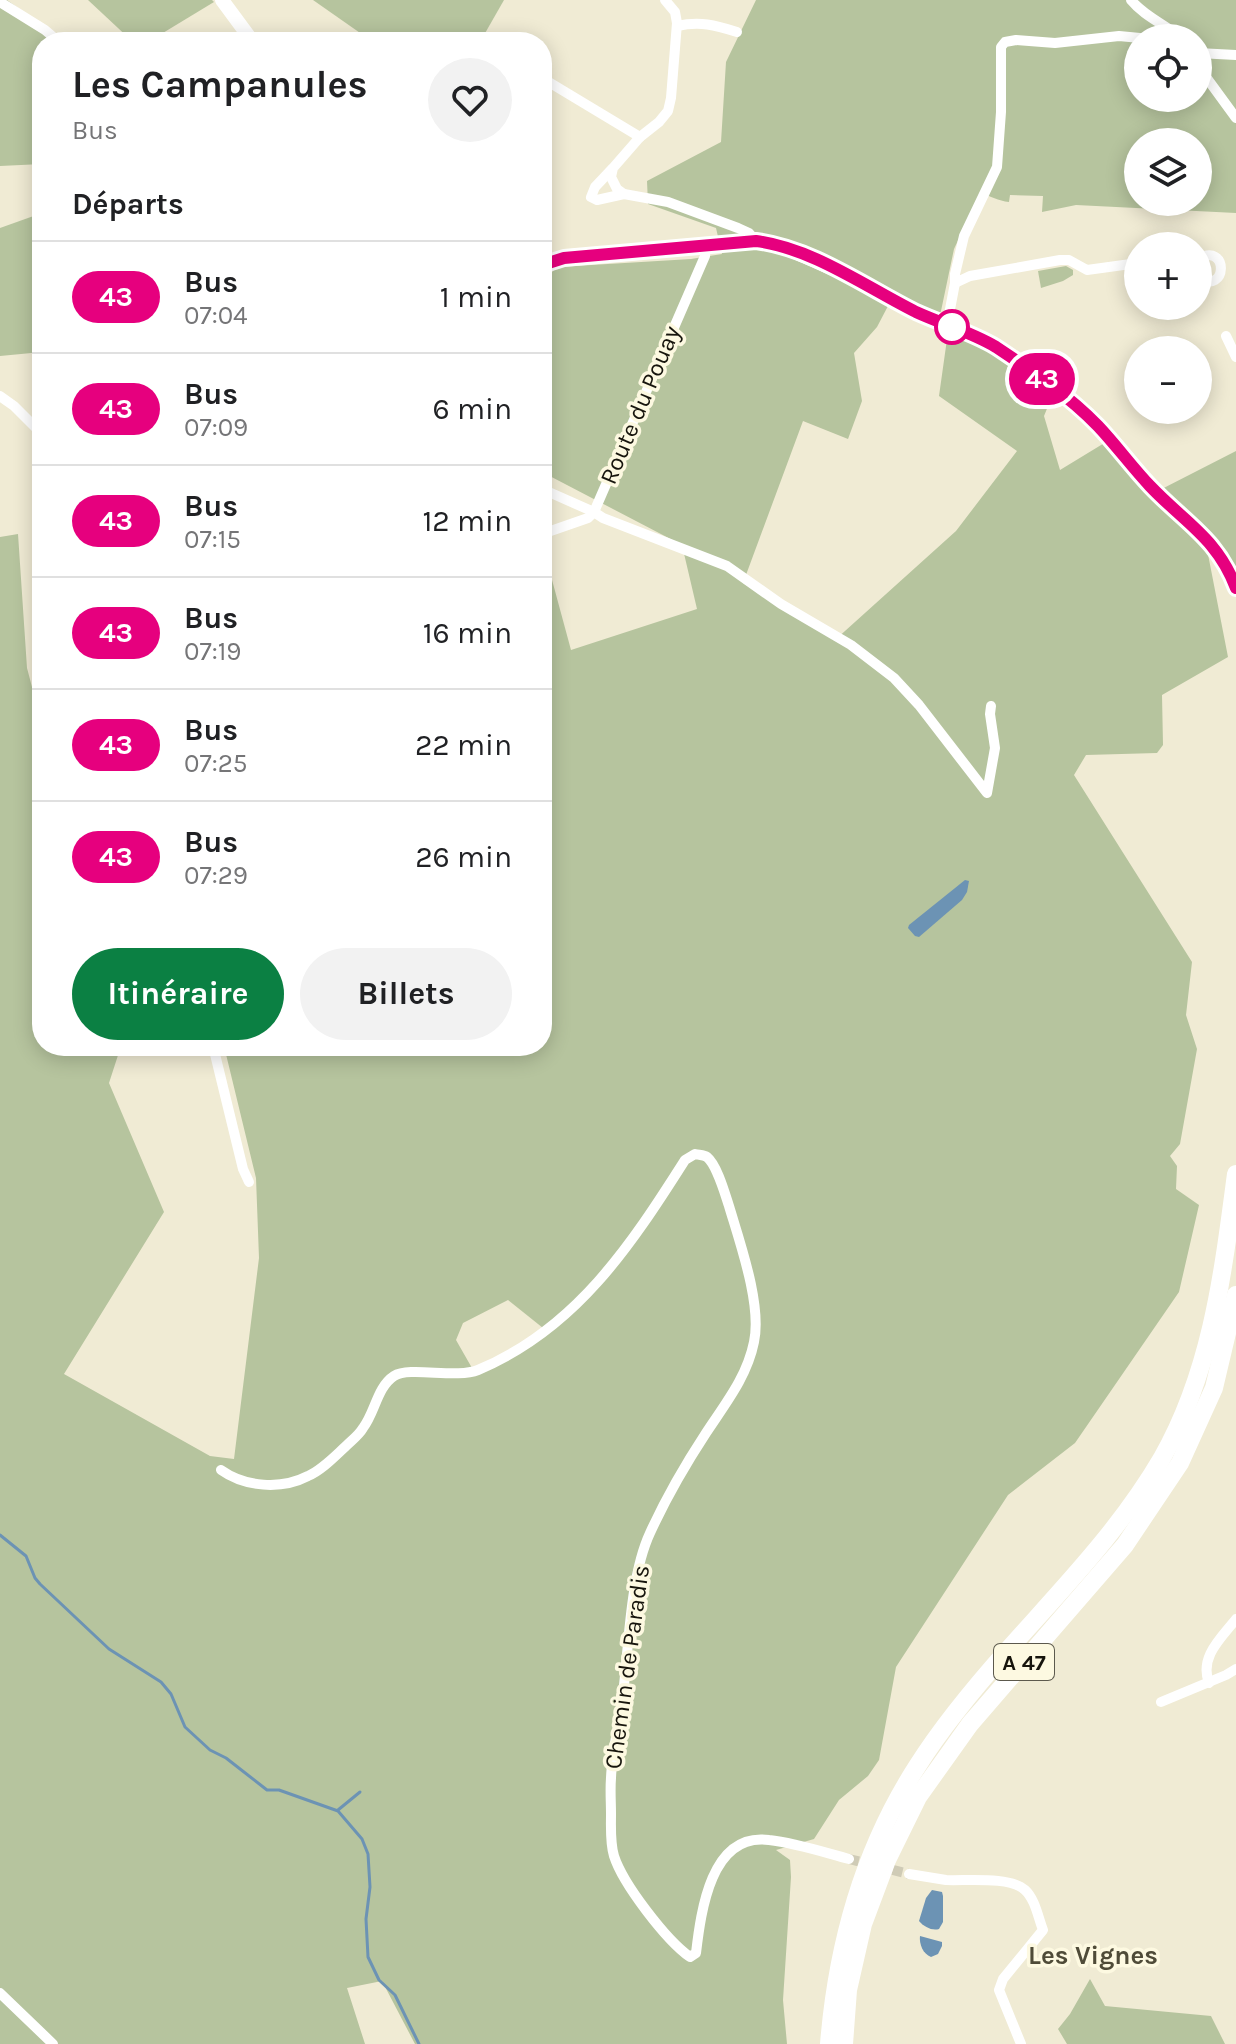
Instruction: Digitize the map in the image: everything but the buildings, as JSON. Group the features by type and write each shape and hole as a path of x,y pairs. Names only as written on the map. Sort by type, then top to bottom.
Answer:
{"highway":[{"name":"A 47","path":"829,2044 835,1990 851,1915 887,1820 902,1791 957,1710 1108,1537 1150,1477 1173,1435 1195,1385 1217,1306 1236,1174"},
{"name":"A 47","path":"844,2044 848,1990 863,1924 887,1860 918,1797 970,1724 1125,1545 1180,1463 1214,1388 1236,1295"}],"main road":[{"path":"222,0 246,32"},
{"path":"552,262 564,258 756,241 805,255 947,325 983,339 1077,406 1150,486 1213,546 1236,588"}],"street":[{"path":"665,0 675,12 677,26 668,111 595,187 591,197 597,200 624,194 652,198 738,228 756,241"},
{"path":"1131,0 1137,8 1160,24"},
{"path":"0,2 47,32"},
{"path":"677,26 709,23 737,32"},
{"path":"947,325 964,236 997,167 1001,47 1005,42 1016,40 1055,43 1124,36"},
{"path":"1212,54 1236,55"},
{"path":"552,84 640,137"},
{"path":"1212,85 1236,118"},
{"path":"613,168 611,177 617,189 624,194"},
{"name":"Route du Pouay","path":"552,531 588,518 594,512 705,256 706,246"},
{"path":"1212,256 1218,259 1221,267 1219,276 1212,281"},
{"path":"955,283 970,276 1060,260 1069,260 1087,270 1124,265"},
{"path":"1226,336 1236,357"},
{"path":"0,396 32,424"},
{"path":"552,493 603,518 727,566 781,604 851,645 894,678 919,705 987,793 995,748 991,706"},
{"path":"215,1056 243,1169 249,1182"},
{"name":"Chemin de Paradis","path":"221,1470 232,1478 257,1484 284,1485 309,1476 362,1430 390,1379 400,1373 454,1374 475,1371 542,1334 579,1302 615,1263 685,1160 695,1154 705,1156 713,1164 725,1193 741,1247 753,1298 755,1339 744,1371 727,1403 672,1488 648,1537 640,1564 611,1777 613,1853 627,1881 645,1906 673,1943 690,1957 696,1953 706,1895 717,1867 729,1852 742,1843 768,1839 849,1859"},
{"path":"1209,1683 1205,1674 1209,1655 1236,1619"},
{"path":"1161,1702 1236,1669"},
{"path":"909,1874 948,1880 1006,1882 1025,1890 1032,1900 1043,1930 1003,1979 999,1990 1021,2044"},
{"path":"0,1993 53,2044"}],"green space":[{"path":"0,0 7,0 51,32 32,32 32,164 0,166"},
{"path":"88,0 214,2 164,32 122,32"},
{"path":"313,0 504,0 486,32 359,32"},
{"path":"756,0 1236,0 1236,213 1212,212 1212,128 1124,128 1124,207 1076,205 1042,212 1043,196 1010,195 1009,202 980,193 954,249 936,328 888,306 877,327 854,353 862,401 848,439 803,421 743,583 835,640 956,531 1017,451 939,396 948,332 996,350 1053,394 1044,416 1060,470 1106,442 1150,495 1236,451 1236,567 1206,544 1228,657 1162,695 1163,745 1157,753 1086,755 1074,775 1192,962 1186,1015 1197,1049 1180,1144 1170,1156 1177,1166 1176,1189 1199,1205 1179,1292 1075,1443 1008,1495 896,1667 879,1760 868,1776 839,1800 814,1839 776,1850 790,1860 791,1877 783,2000 787,2044 415,2044 382,1981 347,1988 365,2044 0,2044 0,537 18,534 27,668 32,687 32,1056 118,1056 109,1083 164,1212 64,1374 210,1456 234,1459 259,1258 256,1178 226,1056 552,1056 552,580 571,650 697,609 682,545 552,477 552,272 558,267 691,259 722,254 716,228 648,204 647,181 721,142 726,62","holes":["508,1300 548,1332 476,1375 456,1340 463,1323"]},
{"path":"32,217 32,353 0,356 0,228"},
{"path":"1066,266 1073,270 1073,275 1041,288 1038,271"},
{"path":"1090,1979 1105,2006 1211,2016 1225,2044 1067,2044 1058,2029"}],"water":[{"path":"965,880 969,881 962,900 919,937 915,936 909,925"},
{"path":"932,1890 942,1892 943,1896 943,1922 939,1929 928,1928 919,1921 926,1898"},
{"path":"920,1936 942,1942 938,1954 931,1957 926,1954"}],"waterway":[{"path":"0,1535 26,1556 40,1584 109,1649 161,1682 171,1694 185,1727 210,1750 226,1758 267,1790 279,1790 338,1811 362,1839 368,1854 370,1887 366,1919 368,1957 379,1980 395,1995 419,2044"},
{"path":"338,1810 360,1792"}],"tunnel":[{"path":"849,1859 909,1874"}],"bus line":[{"name":"43","path":"552,261 756,241 805,255 920,313 983,339 1031,371 1097,425 1150,486 1213,546 1236,588"}],"district":[{"name":"Les Vignes","path":"1093,1955"}]}
